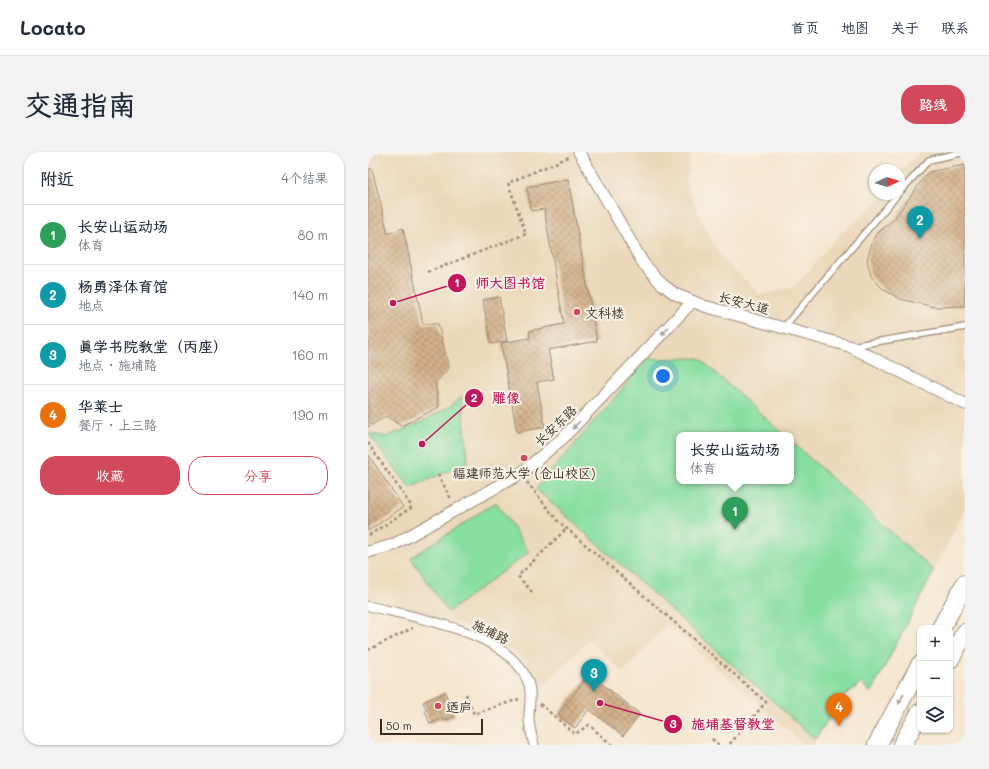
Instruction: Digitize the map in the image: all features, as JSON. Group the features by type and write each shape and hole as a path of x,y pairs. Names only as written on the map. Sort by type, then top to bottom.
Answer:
{"main road":[{"path":"942,625 965,584"},
{"path":"953,654 965,633"},
{"path":"877,745 917,671"},
{"path":"902,745 917,718"}],"street":[{"name":"长安大道","path":"579,152 643,263 662,284 675,294 692,302 850,346 965,404"},
{"name":"长安东路","path":"368,552 393,544 520,474 563,438 692,302"},
{"name":"施埔路","path":"368,606 426,620 477,637 505,651 524,673 530,688 531,696 529,721 534,745"}],"lane":[{"path":"905,187 928,160 965,152"},
{"path":"784,327 894,200"},
{"path":"850,346 965,327"}],"path":[{"path":"428,272 526,234 508,183 579,152"},
{"path":"368,442 412,507 368,536"},
{"path":"438,474 457,510"},
{"path":"520,474 557,520 766,702 729,745"},
{"path":"532,592 518,576 567,528"},
{"path":"368,650 426,620"},
{"path":"466,694 474,714 531,696 575,734 589,724 612,745"},
{"path":"712,739 719,745"}],"shaded area":[{"name":"福建师范大学 (仓山校区)","path":"368,152 690,152 686,187 720,256 760,295 795,287 837,237 880,200 905,200 905,167 921,152 965,152 965,510 871,693 861,683 845,696 812,745 805,745 667,624 623,672 589,640 541,688 525,661 489,635 458,623 380,602 368,597"}],"green space":[{"path":"699,358 781,432 676,432 676,484 794,484 794,444 934,571 871,693 861,683 844,696 815,739 536,489 648,359"},
{"path":"462,396 468,462 410,488 368,433 386,437 422,422 450,406"},
{"path":"496,502 529,552 448,612 411,558"}],"building":[{"path":"965,165 965,306 935,307 900,299 883,289 871,276 867,260 872,243 877,234 894,219 928,172"},
{"path":"368,169 372,169 388,234 403,228 423,324 438,324 449,368 435,383 439,407 401,426 386,416 368,427"},
{"name":"文科楼","path":"568,179 597,341 548,350 554,379 537,382 545,427 517,432 501,343 530,338 529,331 564,324 544,209 531,211 527,187"},
{"path":"499,297 507,341 491,344 483,300"},
{"path":"368,454 403,507 368,531"},
{"path":"589,674 640,714 623,736 589,709 575,728 558,715"},
{"name":"迺庐","path":"445,692 455,716 444,721 443,718 430,724 425,711 427,710 423,702"}],"place":[{"name":"杨勇泽体育馆","path":"920,239"},
{"name":"师大图书馆","path":"393,303"},
{"name":"文科楼","path":"577,312"},
{"name":"雕像","path":"422,444"},
{"name":"福建师范大学 (仓山校区)","path":"524,458"},
{"name":"长安山运动场","path":"735,530"},
{"name":"真学书院教堂（丙座）","path":"594,692"},
{"name":"施埔基督教堂","path":"600,703"},
{"name":"迺庐","path":"438,706"},
{"name":"华莱士","path":"839,726"}]}
